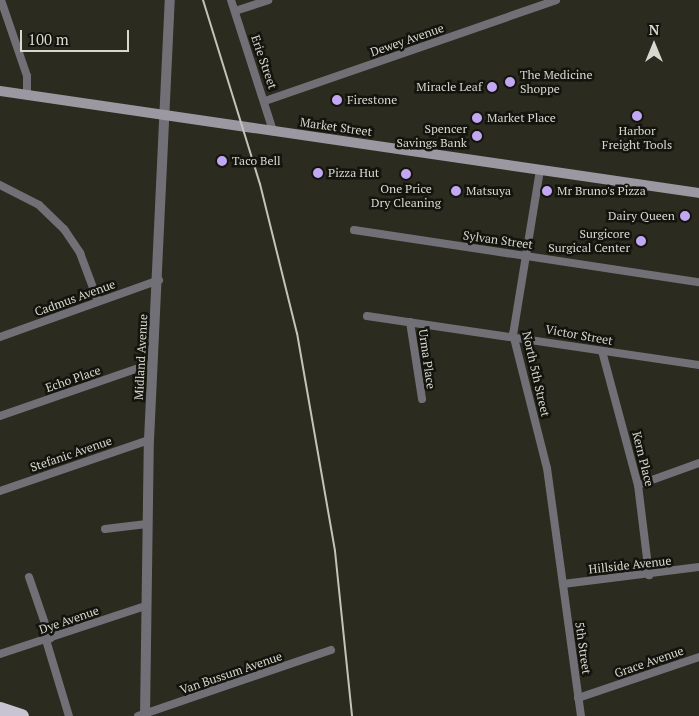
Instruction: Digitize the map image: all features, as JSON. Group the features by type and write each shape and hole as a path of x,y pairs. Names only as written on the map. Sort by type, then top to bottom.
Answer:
{"highway":[{"path":"0,709 22,716"}],"main road":[{"name":"Market Street","path":"0,91 699,193"}],"street":[{"path":"1,0 27,76 27,95"},
{"name":"Midland Avenue","path":"143,715 149,440 159,280 170,0"},
{"name":"Erie Street","path":"231,0 265,101 273,131"},
{"path":"235,11 268,0"},
{"name":"Dewey Avenue","path":"265,101 556,0"},
{"name":"North 5th Street","path":"540,170 513,334 547,468 563,584"},
{"path":"0,185 38,205 64,229 80,253 98,301"},
{"name":"Sylvan Street","path":"354,230 699,282"},
{"name":"Cadmus Avenue","path":"0,338 159,280"},
{"name":"Victor Street","path":"367,316 513,334 602,351 699,364"},
{"name":"Urma Place","path":"410,322 422,399"},
{"name":"Kern Place","path":"602,351 638,485 649,575"},
{"name":"Echo Place","path":"0,416 153,363"},
{"name":"Stefanic Avenue","path":"0,491 149,440"},
{"path":"638,485 699,464"},
{"path":"105,528 147,524"},
{"name":"Hillside Avenue","path":"563,584 649,575 699,567"},
{"path":"29,577 69,716"},
{"name":"5th Street","path":"563,584 581,716"},
{"name":"Dye Avenue","path":"0,654 145,606"},
{"name":"Van Bussum Avenue","path":"143,715 331,650"},
{"name":"Grace Avenue","path":"578,698 699,656"}],"railway":[{"path":"203,0 260,184 297,333 335,551 352,716"}],"place":[{"name":"The Medicine Shoppe","path":"510,82"},
{"name":"Miracle Leaf","path":"492,87"},
{"name":"Firestone","path":"337,100"},
{"name":"Harbor Freight Tools","path":"637,116"},
{"name":"Market Place","path":"477,118"},
{"name":"Spencer Savings Bank","path":"477,136"},
{"name":"Taco Bell","path":"222,161"},
{"name":"Pizza Hut","path":"318,173"},
{"name":"One Price Dry Cleaning","path":"406,174"},
{"name":"Matsuya","path":"456,191"},
{"name":"Mr Bruno's Pizza","path":"547,191"},
{"name":"Dairy Queen","path":"685,216"},
{"name":"Surgicore Surgical Center","path":"641,241"}]}
